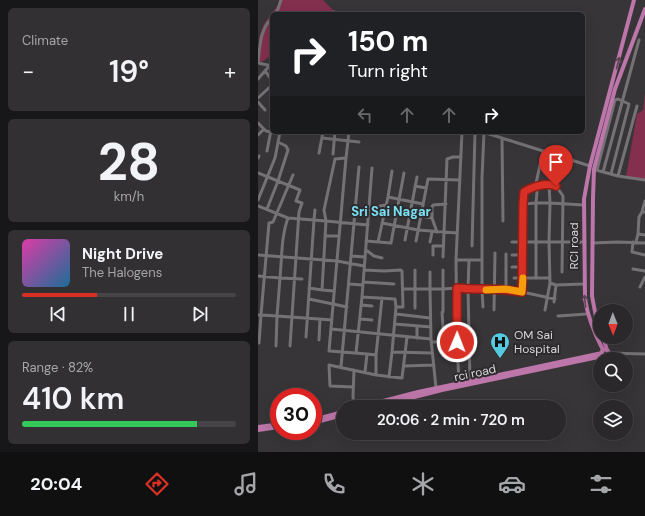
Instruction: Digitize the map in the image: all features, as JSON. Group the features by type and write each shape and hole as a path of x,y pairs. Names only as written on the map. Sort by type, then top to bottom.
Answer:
{"main road":[{"name":"RCI road","path":"604,352 594,333 587,314 585,299 585,190 634,0"},
{"path":"594,304 592,296 592,243 596,170 615,88 645,9"},
{"path":"622,47 629,49"},
{"path":"584,214 593,211"},
{"path":"584,214 590,214 593,216"},
{"name":"RCI road","path":"390,400 436,388 470,381 480,381 593,356"},
{"name":"rci road","path":"403,400 480,381"},
{"path":"322,418 336,414"},
{"path":"322,418 336,416"},
{"path":"258,428 270,427"}],"street":[{"path":"276,12 281,0"},
{"path":"270,20 266,23 261,39 258,63 270,65"},
{"path":"603,172 639,40"},
{"path":"258,79 270,66"},
{"path":"265,71 270,77"},
{"path":"258,98 270,87"},
{"path":"611,174 628,112 629,103 618,99 615,100 596,170 618,176 645,180"},
{"path":"258,102 265,110"},
{"path":"618,176 637,106"},
{"path":"620,109 628,112"},
{"path":"258,123 264,129 270,132"},
{"path":"258,135 264,129"},
{"path":"267,151 271,134"},
{"path":"258,200 275,158 280,134"},
{"path":"319,153 323,134"},
{"path":"333,154 336,134"},
{"path":"349,134 330,351 376,355"},
{"path":"459,383 456,260 462,134"},
{"path":"472,246 475,134"},
{"path":"483,307 482,178 484,134"},
{"path":"490,134 590,166"},
{"path":"322,138 358,142"},
{"path":"502,138 503,221"},
{"path":"267,209 288,150 286,146 278,142"},
{"path":"535,188 543,151"},
{"path":"443,257 447,159 461,157"},
{"path":"322,290 326,221 324,210 335,159 346,158"},
{"path":"341,367 359,167"},
{"path":"356,354 370,208 372,168"},
{"path":"378,242 392,171"},
{"path":"258,173 300,190 296,201 302,203 299,212 290,346"},
{"path":"366,241 391,243 404,174"},
{"path":"259,343 260,315 265,277 269,223 273,222 277,214 293,175"},
{"path":"405,240 417,178"},
{"path":"473,178 482,178"},
{"path":"416,241 428,179 460,180"},
{"path":"544,310 550,283 549,184"},
{"path":"522,292 524,192 549,184 556,186 562,192 563,196 562,272"},
{"path":"415,186 426,188"},
{"path":"536,278 537,192"},
{"path":"388,197 423,204"},
{"path":"645,201 643,212 639,217 638,234 632,252 645,255"},
{"path":"437,232 432,218 432,207 433,205 446,204"},
{"path":"523,204 584,204"},
{"path":"370,208 386,205"},
{"path":"258,206 288,218 368,225"},
{"path":"306,338 315,210"},
{"path":"421,216 432,218"},
{"path":"276,346 284,229 288,218"},
{"path":"382,223 432,232 457,232"},
{"path":"430,242 432,232"},
{"path":"638,234 645,235"},
{"path":"325,236 339,236"},
{"path":"512,242 584,242"},
{"path":"592,243 645,243"},
{"path":"433,255 433,246 443,246"},
{"path":"366,250 374,256 382,258"},
{"path":"494,310 495,253"},
{"path":"506,254 506,289"},
{"path":"258,255 324,260 384,271 401,270 403,307 396,307"},
{"path":"512,255 522,255"},
{"path":"351,256 365,257"},
{"path":"456,260 482,260"},
{"path":"469,260 468,289 470,381"},
{"path":"512,267 522,267"},
{"path":"633,268 645,271"},
{"path":"415,270 415,308"},
{"path":"443,270 444,312 442,312 444,342"},
{"path":"430,272 430,327 436,388"},
{"path":"258,276 302,279"},
{"path":"514,278 549,278"},
{"path":"640,287 645,278"},
{"path":"550,283 584,284"},
{"path":"349,284 394,284"},
{"path":"403,289 506,289 547,297 554,301 556,284"},
{"path":"309,288 334,291"},
{"path":"362,297 396,299 396,314 389,377"},
{"path":"376,375 376,355 382,298"},
{"path":"309,299 347,307"},
{"path":"361,305 372,306"},
{"path":"396,314 430,318"},
{"path":"558,316 587,314"},
{"path":"260,315 332,320"},
{"path":"319,340 320,319"},
{"path":"360,319 372,320"},
{"path":"395,324 430,327"},
{"path":"417,326 417,338"},
{"path":"331,329 417,338 431,341 470,342"},
{"path":"353,387 330,386 329,365 376,375 402,378 407,337"},
{"path":"392,352 432,353"},
{"path":"365,372 367,354"},
{"name":"RCI road","path":"633,354 645,354"},
{"path":"458,356 465,356"},
{"path":"404,366 434,365"},
{"path":"354,370 354,400"}],"shaded area":[{"path":"279,0 323,0 335,12 273,12 278,5"},
{"path":"270,16 270,56 260,63 258,58 260,46 259,38 264,24"},
{"path":"645,93 645,179 626,177 637,114 643,110"}],"slow traffic":[{"path":"486,290 506,289 522,292 523,278"}],"place":[{"name":"OM Sai Hospital","path":"500,359"}],"district":[{"name":"Sri Sai Nagar","path":"391,211"}],"route":[{"path":"457,342 457,288 482,290 506,289 522,292 524,192 549,184 556,186"}]}
